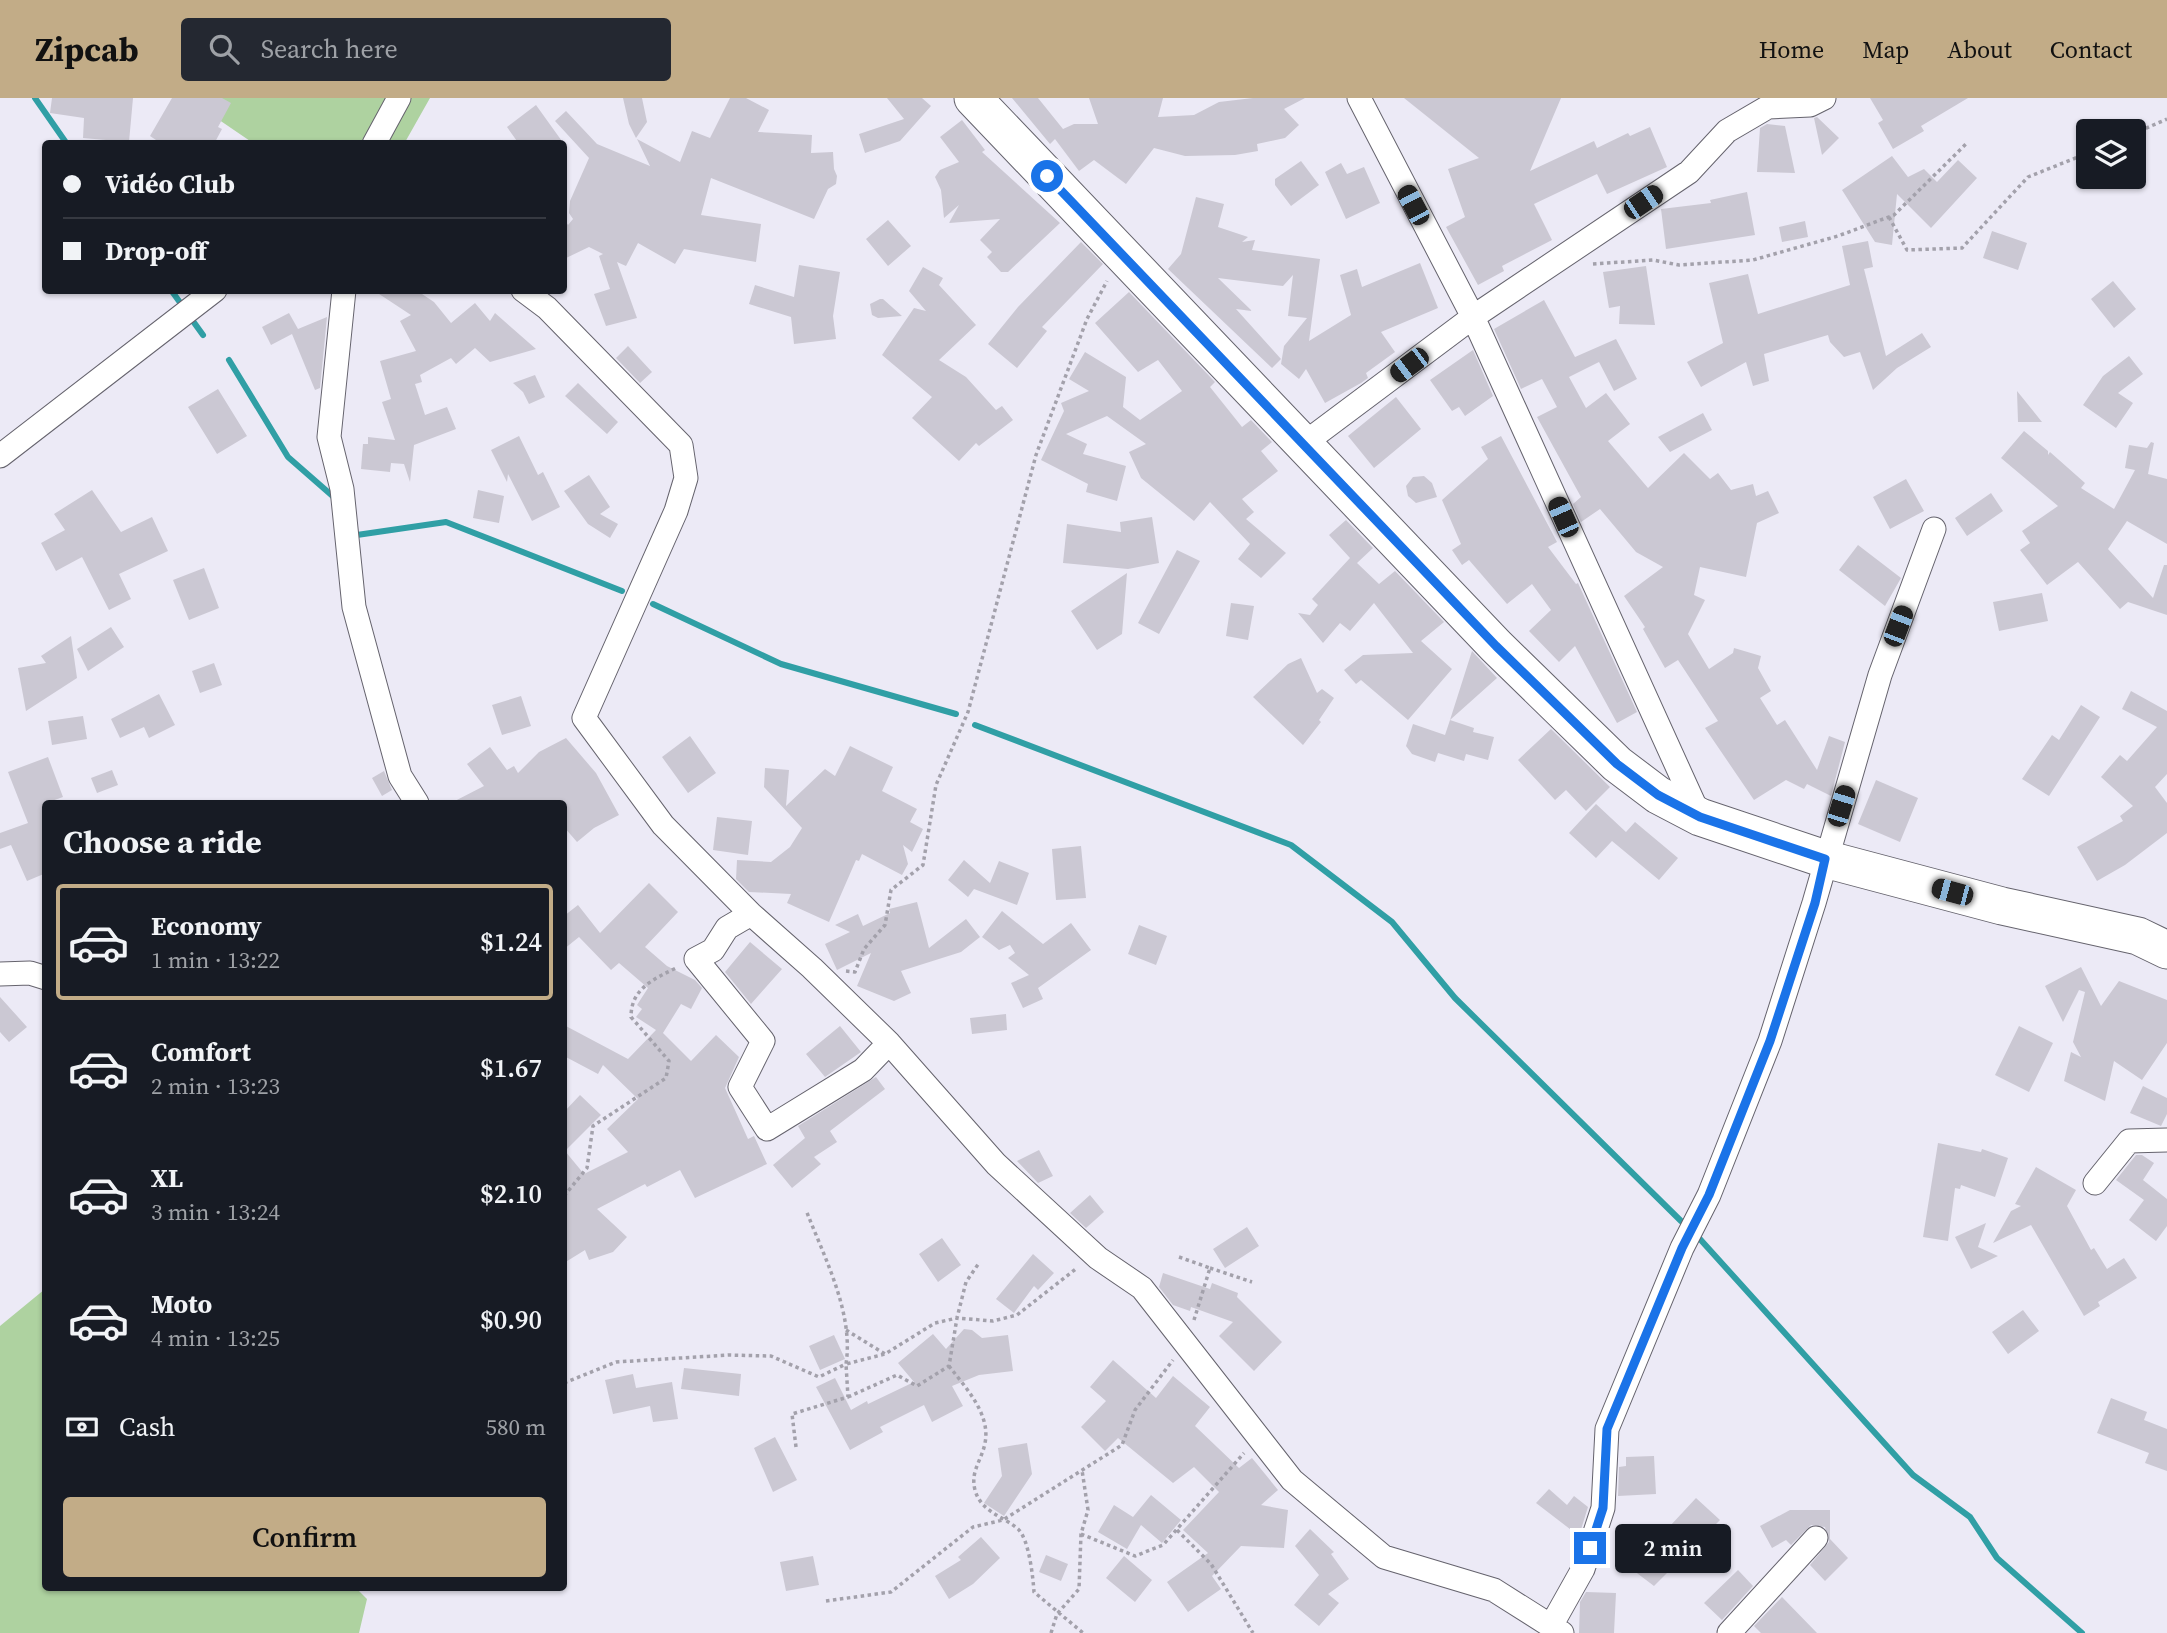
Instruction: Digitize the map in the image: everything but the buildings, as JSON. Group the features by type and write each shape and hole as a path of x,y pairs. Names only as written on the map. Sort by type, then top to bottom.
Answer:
{"main road":[{"path":"972,98 1580,732 1658,795 1700,817 1825,859 2002,906 2138,936 2167,950"}],"street":[{"path":"376,140 400,98"},
{"path":"1359,98 1472,317 1700,817"},
{"path":"1303,445 1472,317 1689,172 1727,131 1768,107 1810,105 1824,98"},
{"path":"0,456 210,294"},
{"path":"344,294 329,437 342,489 354,607 400,776 415,800"},
{"path":"528,294 547,308 681,445 686,478 676,511 584,718 663,825 751,914 813,968 889,1043 996,1164 1098,1258 1142,1288 1292,1480 1384,1557 1494,1590 1557,1629 1583,1569 1603,1508 1607,1429 1682,1248 1709,1195 1770,1041 1815,903 1825,859 1880,675 1934,529"},
{"path":"751,914 727,928 713,950 696,959 763,1041 740,1087 767,1129 863,1070 889,1043"},
{"path":"0,974 30,973 42,977"},
{"path":"2095,1183 2129,1141 2167,1140"},
{"path":"1729,1633 1816,1538"}],"path":[{"path":"2146,128 2167,119"},
{"path":"1583,265 1653,260 1679,265 1753,260 1838,236 1889,217 1966,144"},
{"path":"1889,217 1908,250 1962,248 2028,177 2076,158"},
{"path":"813,968 855,972 864,949 884,925 891,890 923,864 936,785 968,712 1036,455 1087,319 1122,255"},
{"path":"567,1192 587,1168 593,1126 666,1078 669,1062 631,1017 631,1002 640,989 696,959"},
{"path":"806,1210 836,1287 849,1343 846,1364 848,1397"},
{"path":"1179,1257 1252,1282"},
{"path":"567,1382 616,1362 729,1355 771,1356 819,1377 846,1364 886,1354 935,1323 957,1318 993,1321 1017,1315 1072,1271 1098,1258"},
{"path":"979,1263 966,1282 949,1366 972,1396 982,1418 985,1443 975,1464 975,1490 985,1507 1021,1531 1032,1566 1034,1592 1057,1614 1083,1633"},
{"path":"826,1601 891,1592 973,1527 1003,1520 1122,1445 1135,1409 1185,1345 1210,1268"},
{"path":"846,1330 886,1354"},
{"path":"796,1447 792,1414 848,1397 897,1375 917,1386 949,1366"},
{"path":"1081,1534 1135,1556 1163,1545 1257,1438"},
{"path":"1051,1633 1057,1614 1079,1589 1081,1534 1088,1510 1082,1470"},
{"path":"1177,1530 1211,1564 1253,1633"}],"green space":[{"path":"187,98 430,98 406,140 249,140"},
{"path":"42,1291 42,1591 359,1591 367,1599 359,1633 0,1633 0,1326"}],"waterway":[{"path":"35,98 64,140"},
{"path":"174,294 184,308"},
{"path":"190,317 203,335"},
{"path":"229,360 288,457 336,499"},
{"path":"350,536 446,522 622,591"},
{"path":"653,604 781,664 956,714"},
{"path":"975,725 1291,845 1392,922 1455,998 1681,1221"},
{"path":"1699,1238 1913,1475 1970,1517 1997,1558 2082,1633"}],"route":[{"path":"1047,176 1580,732 1658,795 1700,817 1825,859 1815,903 1770,1041 1709,1195 1682,1248 1607,1429 1603,1508 1590,1548"}]}
